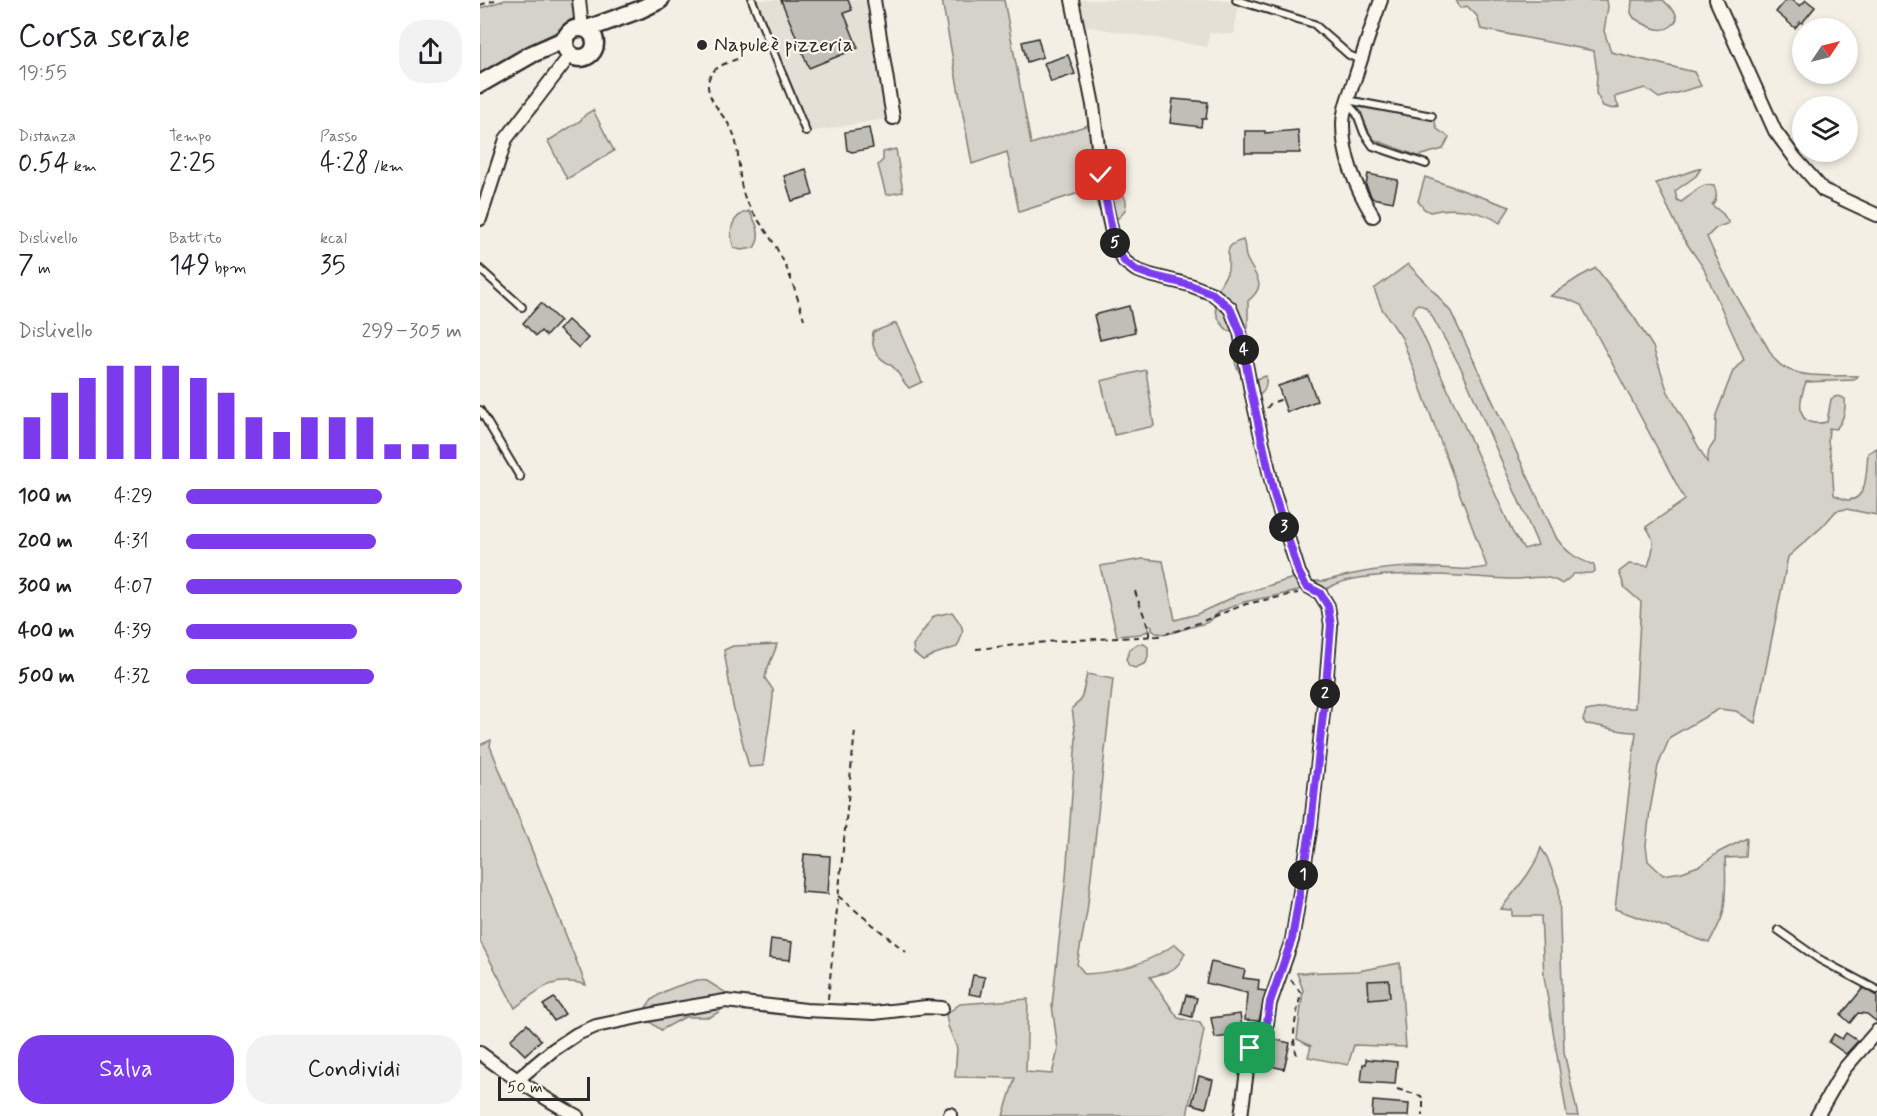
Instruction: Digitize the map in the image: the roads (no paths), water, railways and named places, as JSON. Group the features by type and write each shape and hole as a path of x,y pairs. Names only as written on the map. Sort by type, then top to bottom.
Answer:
{"main road":[{"path":"588,33 660,0"},
{"path":"578,28 588,33 592,51 587,56 577,57 569,47 570,32 578,28"},
{"path":"480,84 532,54 569,47"}],"street":[{"path":"579,0 588,33"},
{"path":"874,0 893,118"},
{"path":"1072,0 1093,105 1104,196 1115,246 1124,261 1136,270 1213,294 1230,308 1240,332 1274,494 1299,573 1309,587 1320,593 1328,606 1331,625 1311,825 1292,939 1270,1002 1267,1023 1250,1048 1241,1116"},
{"path":"1373,216 1361,196 1345,150 1343,123 1347,102 1381,0"},
{"path":"1716,0 1775,131 1795,158 1823,190 1877,215"},
{"path":"480,219 506,139 569,47"},
{"path":"517,1080 553,1050 577,1034 596,1026 627,1018 725,1001 806,1010 874,1012 926,1006 942,1008"},
{"path":"1817,1116 1844,1069 1877,1031"},
{"path":"480,1053 517,1080 577,1116"},
{"path":"548,1116 556,1105"}],"lane":[{"path":"752,0 806,132"},
{"path":"1236,0 1314,24 1349,55 1361,60"},
{"path":"1347,102 1432,116"},
{"path":"1347,102 1357,114 1364,133 1373,146 1426,164"},
{"path":"480,269 522,307"},
{"path":"480,410 520,477"},
{"path":"1778,930 1819,959 1877,990"}],"place":[{"name":"Napuleè pizzeria","path":"702,45"}]}
